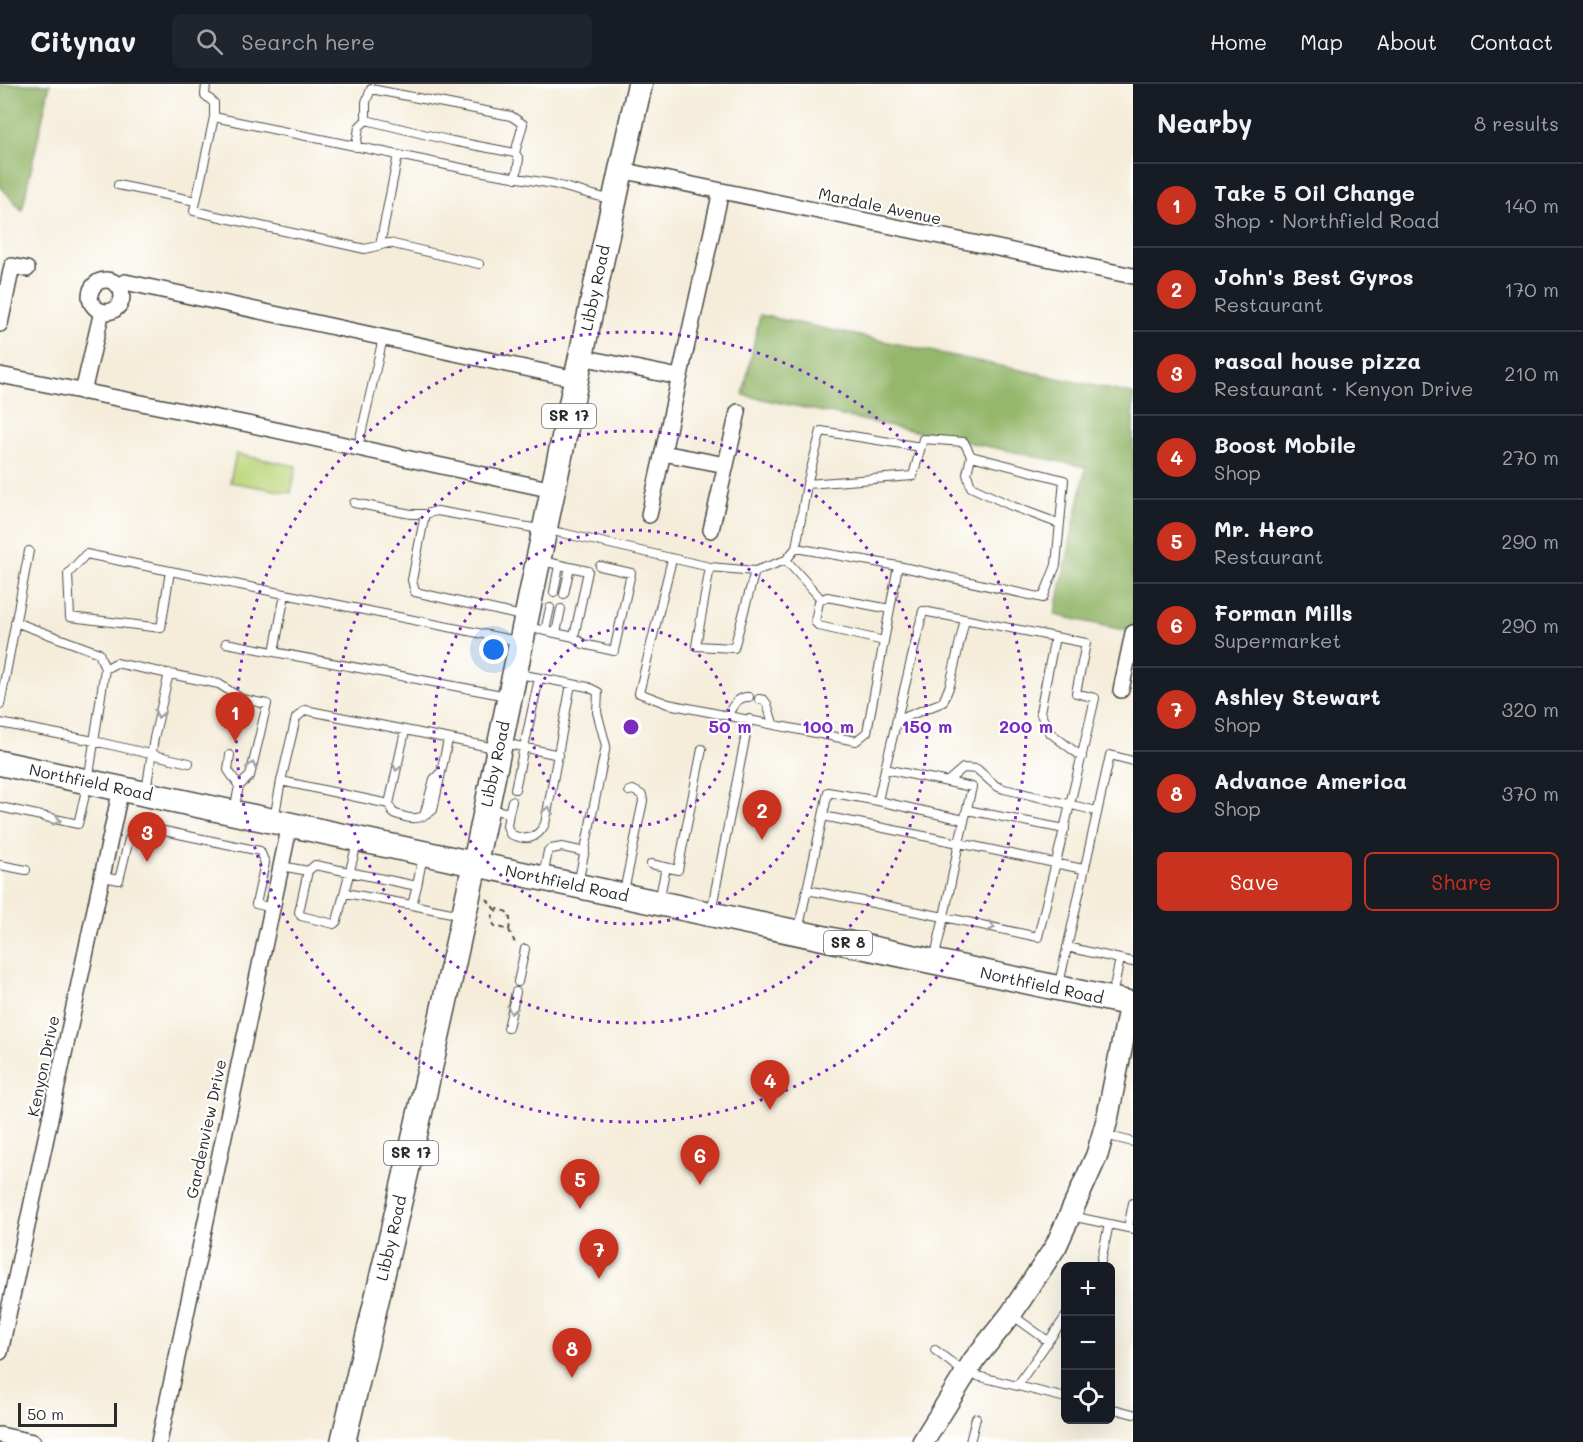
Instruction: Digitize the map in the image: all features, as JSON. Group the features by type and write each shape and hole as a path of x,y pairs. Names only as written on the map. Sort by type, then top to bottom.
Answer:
{"main road":[{"name":"Libby Road","path":"344,1442 475,864 511,684 548,562 544,530 640,84"},
{"name":"Northfield Road","path":"0,763 1125,1003"}],"street":[{"name":"Mardale Avenue","path":"620,170 1133,276"},
{"path":"649,515 722,191"},
{"path":"0,324 12,266 27,269"},
{"path":"102,280 111,280 122,292 119,305 110,311 102,311 93,305 90,298 91,290 102,280"},
{"path":"118,286 125,282 383,338 579,368 680,377"},
{"path":"83,392 102,311"},
{"path":"0,375 358,447 553,490"},
{"path":"711,530 738,412"},
{"path":"663,453 726,465"},
{"path":"1121,690 1133,633"},
{"name":"Kenyon Drive","path":"0,1352 121,788"},
{"name":"Gardenview Drive","path":"159,1442 272,908 280,866 282,822"},
{"path":"923,1442 965,1373 1011,1314 1056,1246 1097,1155 1103,1134 1125,1003"},
{"path":"0,1435 33,1442"}],"lane":[{"path":"206,84 205,95 214,103 214,117 194,211 365,249 389,243 479,264"},
{"path":"356,147 359,127 366,120 366,102 371,89 510,116 523,124 515,153"},
{"path":"214,117 356,147 553,184 614,201"},
{"path":"366,120 452,141 515,153 519,159 516,178"},
{"path":"380,245 398,155"},
{"path":"118,185 196,201"},
{"path":"358,447 383,338"},
{"path":"354,503 411,514 436,511 544,530 710,567 755,571 786,560 796,548 807,484 821,431 921,447"},
{"path":"807,484 913,476 923,440 964,442 971,456 967,474 971,487 1059,524"},
{"path":"796,548 898,566 1043,598 1056,565 1064,480 971,456"},
{"path":"425,514 412,573 415,592 528,629"},
{"path":"0,705 29,550"},
{"path":"170,571 161,628 70,617 68,574 86,554 285,594 556,633 574,637 583,644 614,651 631,573 600,566"},
{"path":"672,559 639,693 668,704 749,718 856,741 867,732 898,566"},
{"path":"786,560 821,599"},
{"path":"554,592 548,562 588,571 574,637"},
{"path":"564,594 570,567"},
{"path":"710,567 696,646 734,648 755,571"},
{"path":"274,652 285,594"},
{"path":"884,641 817,625 815,619 819,601 827,597 890,609"},
{"path":"528,629 550,608"},
{"path":"556,633 561,609"},
{"path":"807,890 1038,937 1095,698 1076,693 1086,642 923,611 878,801"},
{"path":"898,720 943,702 950,685 965,619"},
{"path":"0,807 78,824 88,782 105,669 99,653 15,622"},
{"path":"1055,637 1040,712 1049,732 1082,757"},
{"path":"226,643 274,652 511,684 539,678 594,688 598,692 597,712 606,746 578,886"},
{"path":"105,669 116,663 219,684 242,699 267,704 250,776 239,786 234,812"},
{"path":"146,794 154,738 169,674"},
{"path":"515,789 539,678"},
{"path":"512,801 507,826 510,834 532,838 540,834 545,824 571,684"},
{"path":"729,715 733,704 744,697 749,697"},
{"path":"236,728 242,699"},
{"path":"759,699 764,699 767,704 773,723"},
{"path":"282,822 281,781 296,718 305,710 448,740 525,747 559,755"},
{"path":"710,914 749,718"},
{"path":"0,723 94,741 189,763"},
{"path":"405,731 389,804 393,813 406,818 424,818 432,810 448,740"},
{"path":"651,864 678,870 702,749"},
{"path":"230,755 228,770 239,786"},
{"path":"1058,988 1110,755 1133,761"},
{"path":"948,781 963,768 977,769 996,786 1004,789 1097,811"},
{"path":"885,769 972,787 933,962"},
{"path":"281,781 389,804"},
{"path":"623,896 643,801 642,795 633,790 629,791"},
{"path":"798,933 828,792 964,820"},
{"path":"486,808 509,813"},
{"path":"967,810 1065,829"},
{"path":"823,816 1083,869"},
{"path":"103,877 119,880 129,839 145,827 260,851 265,862 256,904 272,908"},
{"path":"358,839 350,871 345,893 337,921 334,924 301,916 299,912 308,872 315,865 350,871 417,886"},
{"path":"543,878 548,851 551,849 562,847 585,852"},
{"path":"412,906 424,853"},
{"path":"0,865 26,870"},
{"path":"280,866 308,872"},
{"path":"659,903 666,867"},
{"path":"345,893 463,916"},
{"path":"1067,947 1133,962"},
{"path":"518,982 521,948"},
{"path":"1120,959 1125,1003"},
{"path":"508,1028 516,992"},
{"path":"1103,1134 1133,1142"},
{"path":"1070,1215 1130,1229 1133,1203"},
{"path":"1101,1262 1109,1224"},
{"path":"1011,1314 1048,1341"},
{"path":"1017,1386 1061,1322"},
{"path":"935,1350 965,1373 1061,1397"},
{"path":"1115,1409 1133,1414"},
{"path":"970,1442 976,1418"}],"path":[{"path":"487,899 496,911"},
{"path":"509,930 510,914 498,909 493,914 492,922 495,926 509,930 521,948"}],"green space":[{"path":"0,84 50,84 22,210 0,186"},
{"path":"760,315 1133,394 1133,632 1055,615 1086,467 743,395"},
{"path":"236,454 296,466 291,493 230,482"}],"place":[{"name":"Take 5 Oil Change","path":"235,742"},
{"name":"John's Best Gyros","path":"762,840"},
{"name":"rascal house pizza","path":"147,862"},
{"name":"Boost Mobile","path":"770,1110"},
{"name":"Forman Mills","path":"700,1185"},
{"name":"Mr. Hero","path":"580,1209"},
{"name":"Ashley Stewart","path":"599,1279"},
{"name":"Advance America","path":"572,1378"}]}
